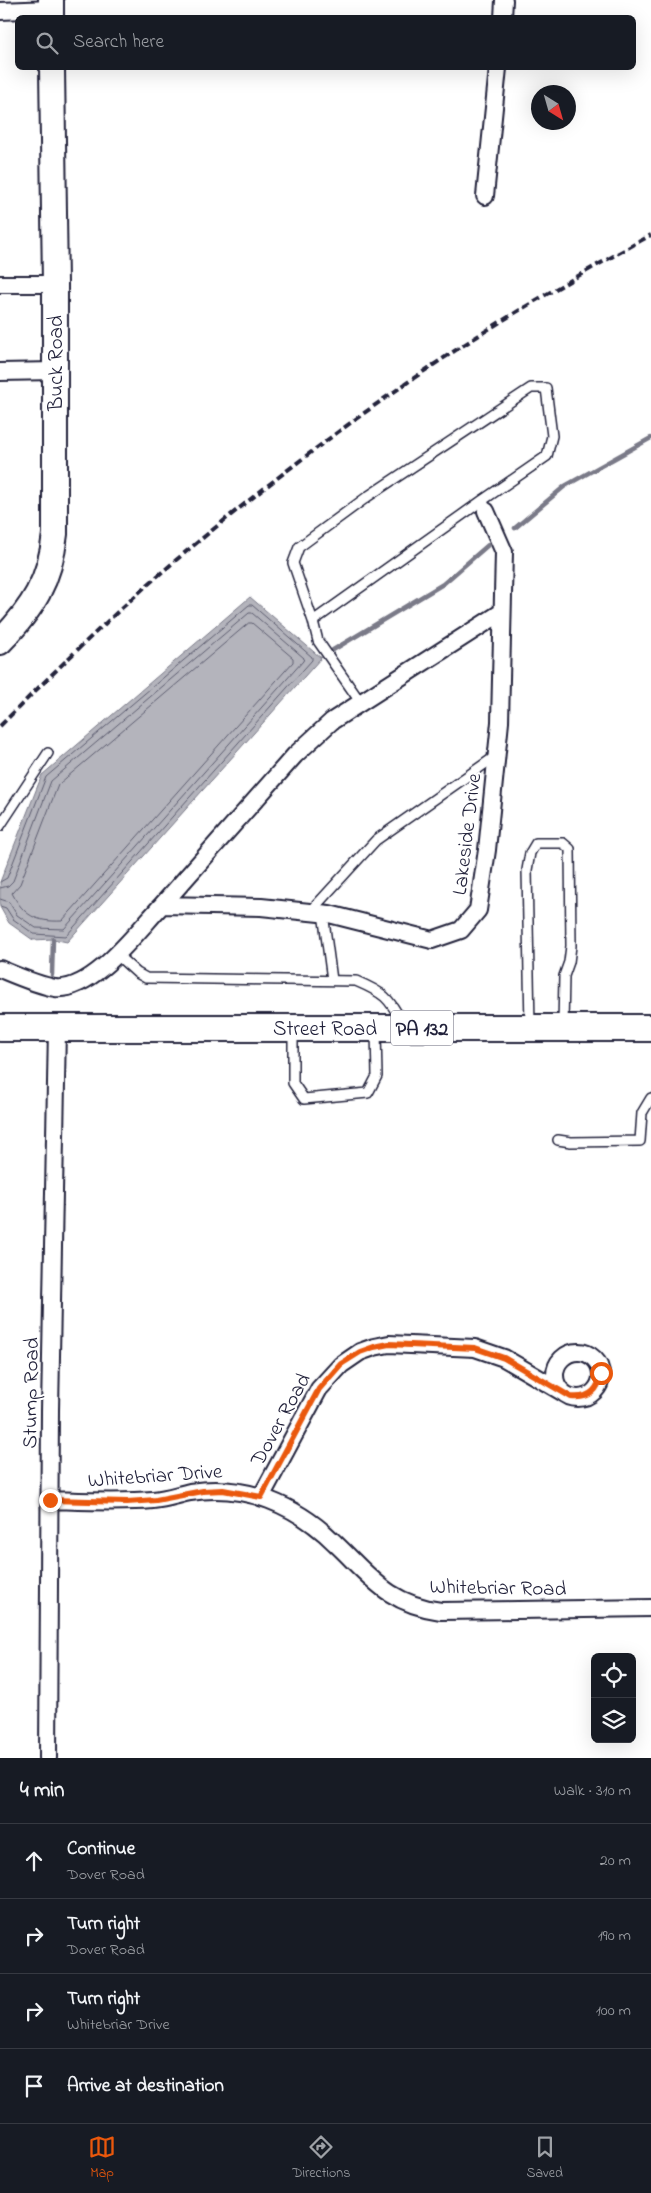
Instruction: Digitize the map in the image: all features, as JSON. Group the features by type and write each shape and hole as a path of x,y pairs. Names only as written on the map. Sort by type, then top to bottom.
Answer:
{"main road":[{"name":"Street Road","path":"0,1028 651,1028"}],"street":[{"path":"503,15 504,0"},
{"path":"0,10 51,9"},
{"name":"Buck Road","path":"0,642 20,620 36,598 47,574 53,554 55,534 56,284 52,70"},
{"path":"485,196 498,70"},
{"path":"0,284 56,284"},
{"path":"0,372 55,371"},
{"name":"Lakeside Drive","path":"162,905 261,908 316,913 432,940 460,930 478,910 487,850 500,722 504,552 484,505"},
{"path":"0,969 55,988 70,987 89,978 116,954 162,905 295,755 332,721 502,612"},
{"name":"Stump Road","path":"48,1758 57,1028"},
{"name":"Dover Road","path":"261,1497 319,1389 341,1364 360,1352 374,1347 389,1344 475,1348 504,1358 564,1393"},
{"name":"Whitebriar Drive","path":"50,1500 127,1502 156,1500 203,1491 223,1490 261,1497"},
{"name":"Whitebriar Road","path":"261,1497 300,1516 325,1534 360,1569 389,1594 426,1609 441,1611 651,1608"}],"lane":[{"path":"313,621 484,505 547,456 552,436 546,388 531,388 367,497 299,547 293,563 318,641 361,703"},
{"path":"0,826 48,753"},
{"path":"332,980 316,913 376,840 496,756"},
{"path":"530,1028 527,870 530,853 536,843 564,843 570,849 572,946 564,976 563,1028"},
{"path":"116,954 137,973 146,978 356,981 377,990 391,1002 406,1028"},
{"path":"292,1028 293,1084 304,1099 368,1093 377,1076 376,1028"},
{"path":"558,1140 640,1141 642,1114 651,1098"}],"water":[{"path":"250,597 321,658 67,942 53,939 33,940 9,923 0,907 0,882 42,775"}],"waterway":[{"path":"515,528 565,486 651,438"},
{"path":"333,650 443,584 488,545"},
{"path":"52,975 53,939"}],"railway":[{"path":"0,726 147,585 231,514 298,462 400,388 492,327 651,235"}],"route":[{"path":"50,1500 127,1502 156,1500 188,1493 223,1490 261,1497 319,1389 331,1373 360,1352 374,1347 389,1344 475,1348 504,1358 571,1397 581,1398 590,1395 600,1384 601,1373"}]}
